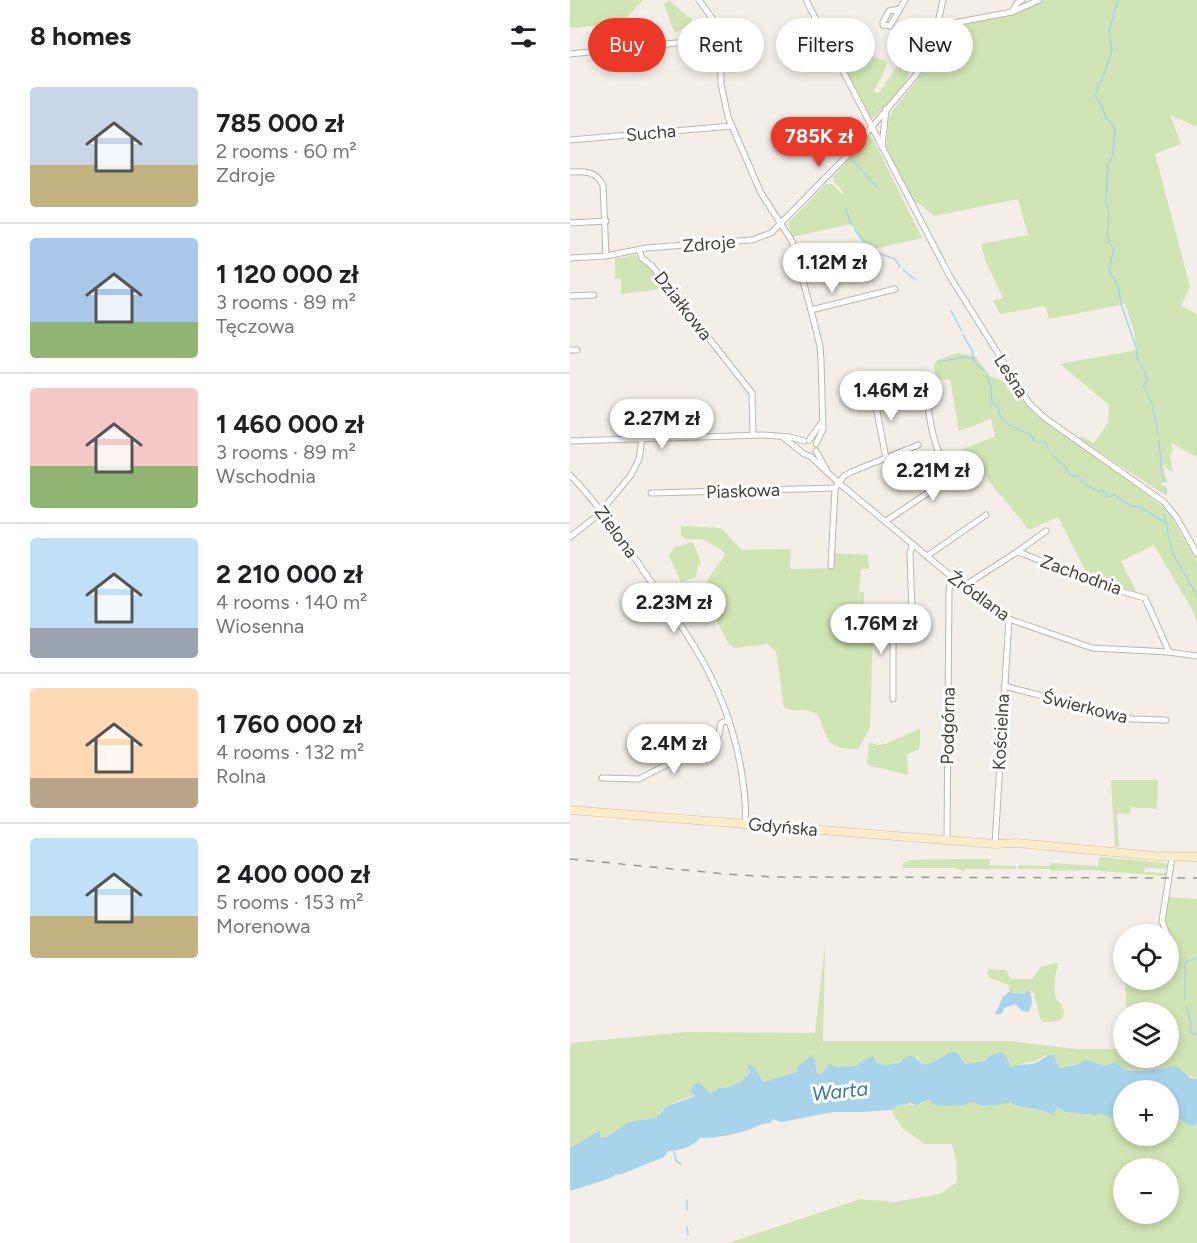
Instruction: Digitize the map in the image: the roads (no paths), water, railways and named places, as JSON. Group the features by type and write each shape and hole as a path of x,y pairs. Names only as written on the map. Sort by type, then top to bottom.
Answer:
{"main road":[{"name":"Gdyńska","path":"570,810 995,844 1026,844 1172,858 1197,857"}],"street":[{"path":"699,0 712,18"},
{"name":"Leśna","path":"806,0 951,280 1029,403 1045,418 1164,502 1177,518 1197,554"},
{"path":"899,9 905,0"},
{"name":"Zdroje","path":"940,18 943,0"},
{"path":"1012,12 1022,0"},
{"path":"973,19 1012,12 1039,0"},
{"path":"570,54 678,43"},
{"path":"721,72 722,96 760,193 792,241 820,346 823,429 816,444 816,451 810,456 804,454 783,437"},
{"name":"Zdroje","path":"639,250 752,240 765,236 782,224 848,155 918,72"},
{"path":"882,149 886,109"},
{"name":"Sucha","path":"570,140 732,126"},
{"path":"570,172 586,172 596,176 603,185 606,256"},
{"path":"570,223 606,221"},
{"path":"570,258 606,256 639,250"},
{"name":"Działkowa","path":"639,250 642,258 652,266 752,393 753,435"},
{"path":"812,310 895,289"},
{"path":"570,296 594,296"},
{"path":"570,350 577,350"},
{"path":"886,521 948,478 949,470 935,439 924,378"},
{"path":"873,391 886,458"},
{"path":"801,450 822,422"},
{"path":"570,441 753,435 790,437 816,444"},
{"path":"570,537 602,511 634,470 639,459 642,439"},
{"path":"831,566 837,485 844,476 851,472 918,445"},
{"name":"Źródlana","path":"816,451 837,485 886,521 952,577 1009,619 1092,648 1169,652 1197,656"},
{"name":"Źródlana","path":"810,456 828,473"},
{"name":"Zielona","path":"570,475 602,511 698,650 729,720 742,773 746,810 745,824"},
{"name":"Piaskowa","path":"651,493 837,485"},
{"path":"927,556 986,515"},
{"name":"Zachodnia","path":"964,586 1046,531"},
{"path":"893,699 893,628 912,611 910,554 913,543"},
{"name":"Zachodnia","path":"1017,552 1102,586 1145,598 1169,652"},
{"name":"Podgórna","path":"946,840 949,590 952,577"},
{"name":"Kościelna","path":"995,844 1009,619"},
{"name":"Świerkowa","path":"1004,686 1132,719 1167,720"},
{"path":"602,778 633,779 647,776 717,737 721,723 729,720"},
{"path":"1163,924 1172,858"}],"water":[{"path":"1029,990 1032,1002 1028,1012 1015,1004 1004,1008 1002,1014 995,1014 1003,997 1009,992 1023,994"},
{"name":"Warta","path":"950,1052 957,1052 965,1064 984,1061 991,1055 1001,1052 1007,1057 1010,1067 1032,1064 1054,1055 1059,1068 1079,1064 1085,1060 1106,1066 1113,1063 1113,1068 1124,1070 1145,1071 1179,1068 1190,1078 1197,1079 1197,1123 1192,1127 1179,1119 1179,1080 1113,1080 1113,1119 1102,1114 1065,1112 1057,1107 1053,1115 1043,1110 1011,1103 983,1106 972,1102 948,1106 933,1105 929,1100 916,1105 910,1103 897,1106 891,1110 834,1112 781,1122 772,1119 771,1123 748,1130 718,1137 700,1138 686,1148 668,1151 664,1157 570,1191 570,1148 599,1131 601,1138 607,1137 629,1122 655,1118 668,1106 695,1096 690,1091 694,1084 700,1083 710,1094 719,1088 740,1082 751,1072 747,1066 749,1064 756,1069 763,1082 799,1071 796,1069 811,1055 815,1060 817,1074 822,1074 830,1063 833,1067 856,1066 874,1056 876,1062 886,1065 901,1062 909,1056 915,1057 923,1065"}],"waterway":[{"path":"1118,0 1109,31 1112,50 1102,80 1097,84 1095,96 1101,104 1106,119 1115,129 1113,155 1108,165 1106,202 1109,214 1108,239 1114,249 1109,270 1119,289 1121,304 1137,350 1136,356 1145,372 1147,380 1143,386 1152,403 1158,435"},
{"path":"807,135 819,142 845,150"},
{"path":"852,160 861,170"},
{"path":"863,172 877,187"},
{"path":"846,209 851,225"},
{"path":"855,230 870,250 895,259 900,267"},
{"path":"903,270 916,280"},
{"path":"951,311 962,331"},
{"path":"963,335 972,350 974,361 984,371"},
{"path":"938,362 965,357 974,359"},
{"path":"987,375 992,403 997,405 1002,419 1029,434 1036,442 1045,442 1048,450"},
{"path":"1159,441 1162,475 1165,482"},
{"path":"1052,455 1067,468 1070,476 1078,476 1098,492 1103,490 1108,497 1114,495 1166,523"},
{"path":"1165,487 1166,491"},
{"path":"1164,514 1172,552 1197,596"},
{"path":"1185,1000 1185,962 1197,958"},
{"path":"1186,1007 1191,1024 1190,1032 1197,1035"},
{"path":"674,1151 676,1161 681,1164"},
{"path":"687,1200 687,1210"},
{"path":"687,1227 688,1235"}],"railway":[{"path":"570,859 774,877 1197,878"}]}
